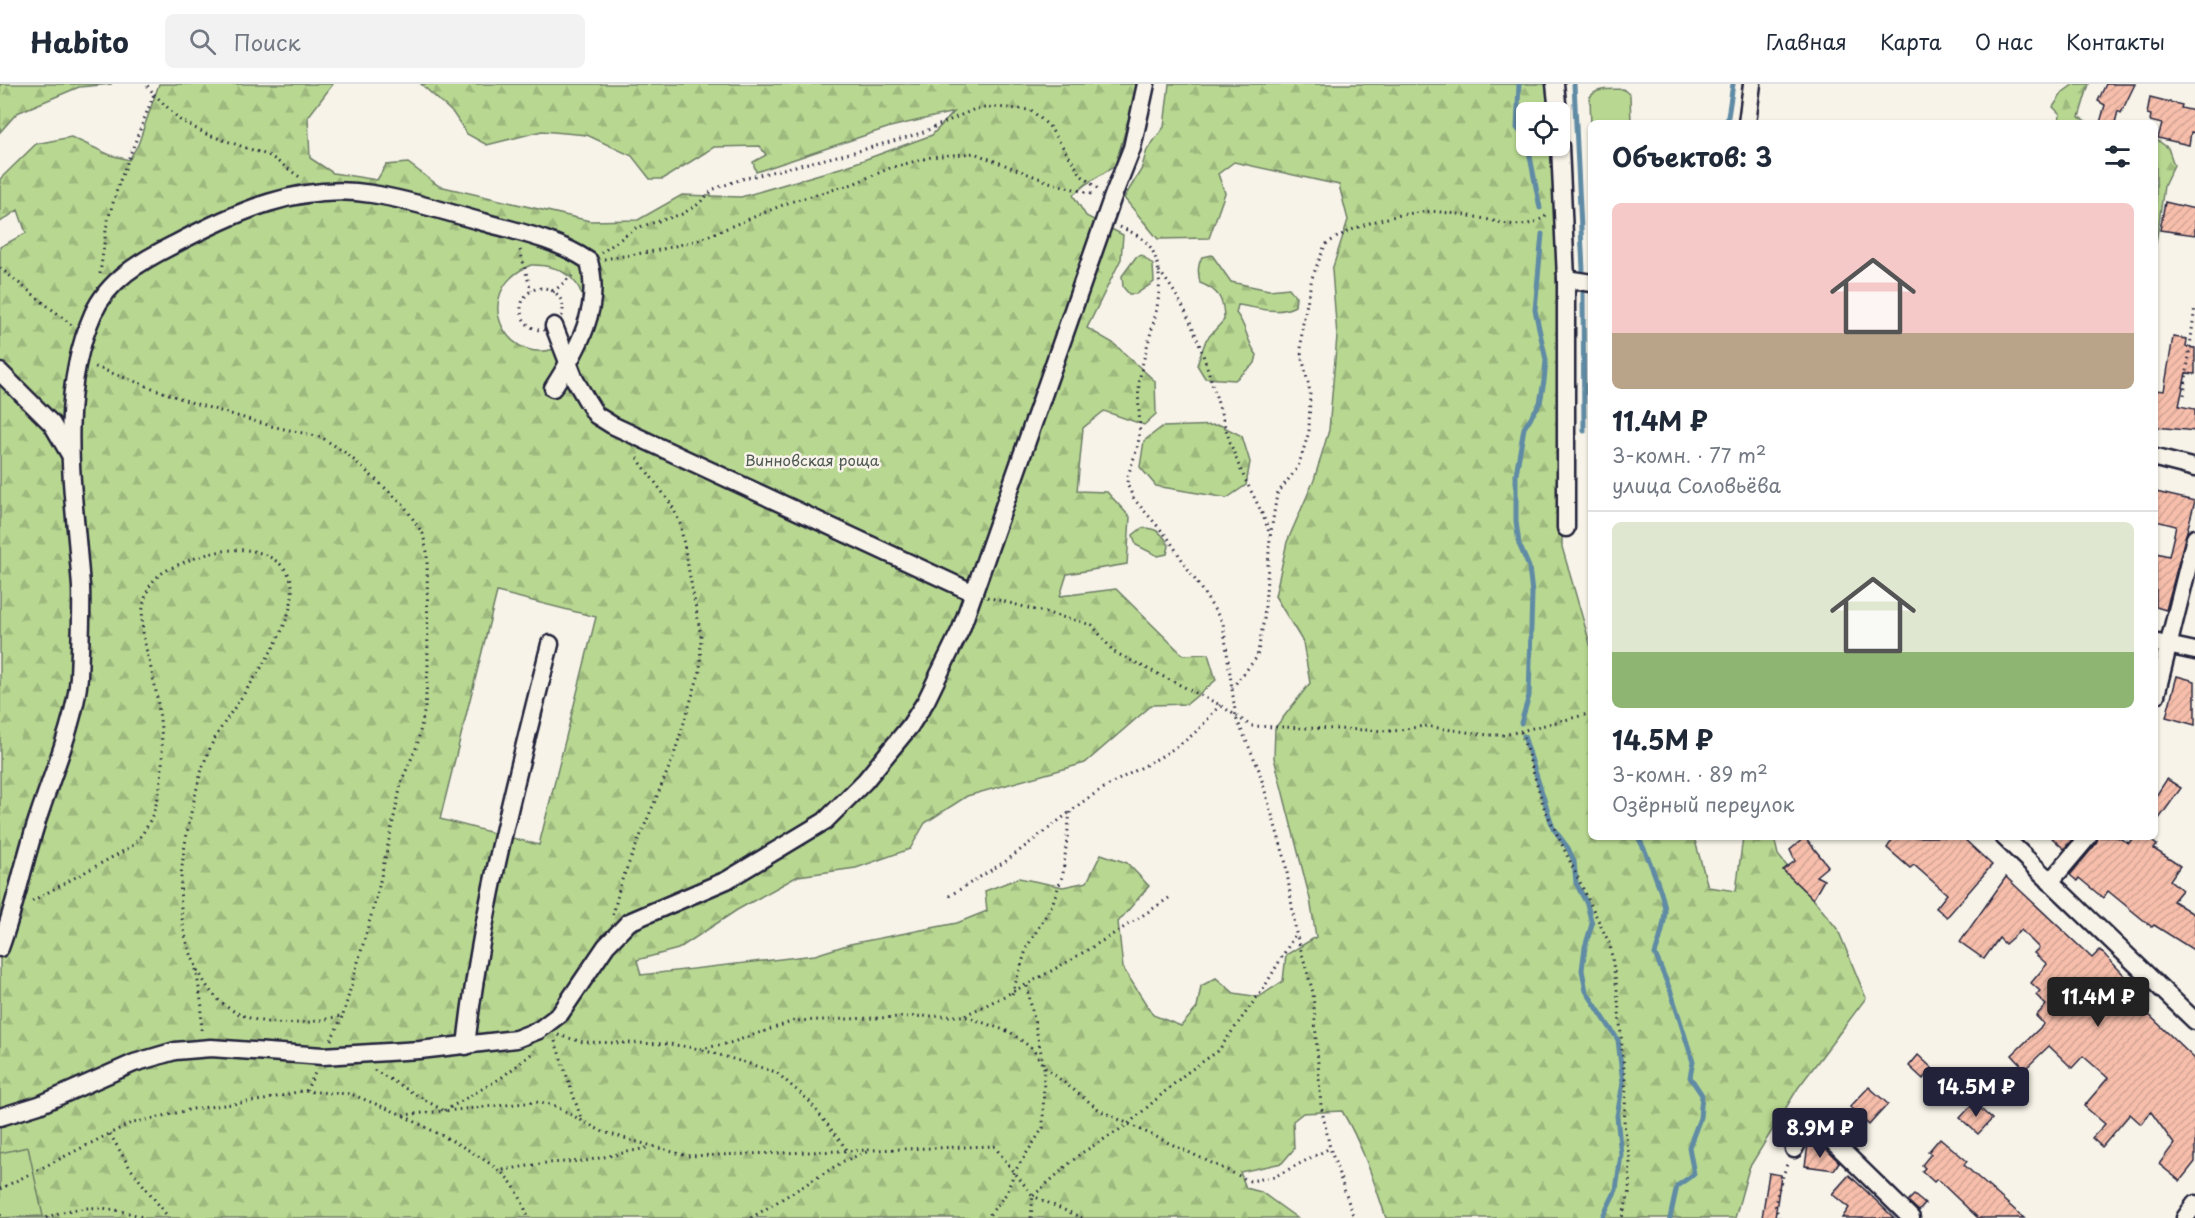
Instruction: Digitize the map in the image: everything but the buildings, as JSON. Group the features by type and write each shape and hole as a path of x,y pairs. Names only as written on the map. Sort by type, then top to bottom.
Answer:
{"street":[{"path":"0,1117 39,1105 134,1063 175,1051 199,1048 323,1056 466,1046 516,1039 544,1039 606,946 629,921 727,880 825,821 865,781 915,718 961,629 1111,200 1132,148 1146,84"},
{"path":"1555,84 1557,102"},
{"path":"1746,120 1752,84"},
{"path":"1560,156 1566,279 1566,528"},
{"path":"0,948 38,818 61,752 78,681 81,592 70,453 72,409 79,360 93,314 103,297 118,280 144,260 201,230 278,199 333,191 371,194 525,234 575,251 589,261 595,282 585,329 570,361 553,388"},
{"path":"1566,279 1588,282"},
{"path":"554,326 570,361 575,380 596,415 612,425 974,593"},
{"path":"0,372 52,424 70,453"},
{"path":"2158,459 2195,468"},
{"path":"2158,674 2161,643 2195,538"},
{"path":"2161,643 2195,651"},
{"path":"466,1046 473,982 491,884 550,644"},
{"path":"2007,840 2195,1021"},
{"path":"2050,882 2085,840"},
{"path":"1794,1149 1807,1124 1813,1122 1911,1218"},
{"path":"2185,1218 2195,1204"}],"path":[{"path":"146,84 180,120 206,134 270,156 306,182"},
{"path":"98,283 107,223 119,183 154,94"},
{"path":"589,261 636,228 682,214 697,205 714,189 742,179 921,133 975,110 1003,107 1031,110 1049,126 1082,176 1111,200"},
{"path":"589,261 655,251 698,240 790,202 853,184 890,168 931,157 974,153 1049,182 1111,200"},
{"path":"1232,687 1257,657 1264,619 1270,538 1277,494 1298,467 1309,432 1310,392 1301,352 1302,328 1312,278 1325,245 1374,222 1421,212 1476,217 1508,226 1538,222 1562,202"},
{"path":"1104,220 1141,236 1154,252 1159,271 1159,291 1139,386 1141,416 1137,446 1127,484 1134,499 1168,538 1223,623 1236,718 1258,767 1285,859 1296,933 1313,992 1321,1106 1330,1148 1341,1173 1354,1218"},
{"path":"525,234 519,250 531,291"},
{"path":"0,268 86,337"},
{"path":"1159,271 1187,312 1236,460 1264,513 1270,538"},
{"path":"553,292 562,284"},
{"path":"543,288 558,296 562,316 548,330 534,329 524,321 520,308 526,295 531,291 543,288"},
{"path":"2184,395 2195,306"},
{"path":"79,360 190,402 271,426 321,437 346,453 403,504 423,534 427,552 428,668 425,708 417,746 402,780 377,895 343,1015 317,1022 286,1024 245,1017 228,1008 210,990 195,967"},
{"path":"621,882 673,758 700,671 701,636 680,523 671,504 632,451"},
{"path":"28,904 42,893 131,847 140,838 154,813 159,783 161,733 155,684 144,642 142,612 148,589 161,572 193,559 223,551 246,550 264,554 279,563 292,583 291,600 282,629 213,741 199,779 179,883 182,921 195,967 202,1007 199,1048"},
{"path":"974,593 1092,625 1114,652 1220,705 1236,718 1262,728 1394,731 1424,726 1488,735 1521,732 1588,713"},
{"path":"949,896 1006,861 1110,783 1136,771 1191,735 1220,705"},
{"path":"1521,732 1544,807 1610,945 1617,989 1626,1092 1624,1124 1630,1160 1629,1193 1622,1218"},
{"path":"1012,994 1028,947 1052,905 1063,874 1070,812"},
{"path":"964,1016 1012,994 1096,947 1169,898"},
{"path":"1031,1218 1033,1196 1080,1154 1127,1125 1185,1074 1218,1051 1266,986 1296,933"},
{"path":"987,1218 1006,1194 1015,1171 1043,1128 1044,1067 1027,986"},
{"path":"700,1049 730,1043 794,1021 964,1016 1010,1032 1033,1049 1044,1067 1101,1111 1250,1181 1274,1177 1330,1148"},
{"path":"544,1039 555,1041 564,1037"},
{"path":"444,1111 501,1078 544,1039 564,1037 583,1042 670,1044 700,1049 776,1072 809,1101 848,1151"},
{"path":"555,1041 582,1121"},
{"path":"373,1070 444,1111"},
{"path":"0,1189 129,1124 193,1109 264,1100 301,1090 351,1094 403,1115 508,1179 523,1202 528,1218"},
{"path":"403,1115 536,1102 555,1106 603,1132 687,1156 994,1146 1033,1196 1082,1218"},
{"path":"110,1134 130,1168 169,1218"},
{"path":"497,1171 546,1163 585,1161 652,1147"},
{"path":"751,1218 844,1161 873,1149"},
{"path":"1779,1218 1775,1205 1778,1191 1794,1149"},
{"path":"46,1218 84,1207 117,1208 145,1218"}],"green space":[{"path":"0,84 112,84 79,87 17,113 0,132"},
{"name":"Винновская роща","path":"159,84 333,84 308,117 310,158 333,173 377,180 386,165 408,163 439,186 590,221 638,220 682,195 741,197 847,166 932,135 954,112 890,127 756,172 753,162 766,155 760,146 714,147 663,179 650,179 632,156 587,135 542,131 487,145 467,134 453,113 421,84 1136,84 1137,91 1115,166 1073,195 1086,216 1123,235 1121,259 1087,328 1113,343 1155,381 1156,414 1144,425 1104,411 1083,428 1077,491 1107,492 1130,517 1127,564 1067,574 1060,596 1116,589 1183,655 1208,654 1216,680 1187,704 1152,705 1085,763 967,796 925,823 910,849 856,868 798,876 737,910 678,949 637,960 641,975 815,955 850,944 957,923 987,911 985,891 1019,878 1063,887 1087,882 1101,854 1127,863 1149,886 1118,922 1123,968 1153,1015 1181,1026 1197,1008 1201,986 1216,978 1234,993 1259,997 1283,981 1286,955 1316,937 1310,899 1274,758 1275,728 1310,683 1303,642 1275,596 1287,542 1314,480 1329,430 1337,336 1332,270 1348,220 1339,185 1234,162 1218,174 1225,193 1209,238 1158,239 1124,198 1141,170 1147,150 1164,127 1169,84 1563,84 1565,102 1516,102 1516,156 1565,156 1562,547 1588,637 1588,840 1695,840 1708,887 1736,891 1743,840 1775,840 1778,855 1838,930 1866,998 1798,1088 1749,1168 1735,1218 1386,1218 1362,1150 1342,1111 1303,1113 1293,1121 1294,1149 1282,1163 1240,1172 1246,1188 1261,1192 1297,1218 0,1218 0,247 26,233 18,210 0,222 0,179 36,144 71,137 110,155 129,160 138,145","holes":["531,265 542,265 562,271 570,277 581,292 583,302 581,322 572,338 565,344 545,351 527,349 512,340 502,327 498,310 501,293 511,277","497,592 596,617 539,845 440,819"]},
{"path":"2074,84 2089,84 2079,117 2084,120 2059,120 2060,114 2053,107 2063,92"},
{"path":"1623,89 1630,95 1631,120 1591,120 1590,97 1601,90"},
{"path":"2158,140 2168,148 2174,165 2164,186 2158,230"},
{"path":"1142,255 1153,265 1154,282 1136,294 1129,294 1123,287 1122,276 1136,257"},
{"path":"1212,255 1231,282 1269,290 1289,288 1296,297 1295,306 1281,310 1238,305 1236,313 1257,355 1255,363 1235,380 1205,378 1197,365 1206,340 1224,320 1219,297 1212,289 1200,283 1198,269 1200,260 1202,257"},
{"path":"1220,425 1242,436 1250,462 1246,485 1227,498 1156,486 1140,467 1144,441 1162,427"},
{"path":"1142,528 1155,530 1162,535 1169,546 1167,554 1158,556 1136,545 1133,535"},
{"path":"28,1147 43,1216 0,1218 0,1153"}],"waterway":[{"path":"1518,102 1519,84"},
{"path":"1574,84 1583,270"},
{"path":"1727,120 1733,84"},
{"path":"1530,156 1540,208"},
{"path":"1521,723 1529,696 1532,593 1529,567 1519,544 1516,521 1516,474 1524,428 1540,403 1544,381 1546,360 1535,310 1542,234"},
{"path":"1583,293 1584,431"},
{"path":"1524,736 1553,828 1568,848 1574,861 1576,883 1587,904 1592,924 1585,947 1582,970 1586,991 1618,1040 1623,1083 1617,1116 1621,1155 1616,1190 1602,1218"},
{"path":"1640,840 1662,896 1665,912 1655,954 1671,992 1693,1062 1690,1077 1702,1095 1700,1118 1689,1147 1694,1174 1677,1186 1670,1218"}]}
